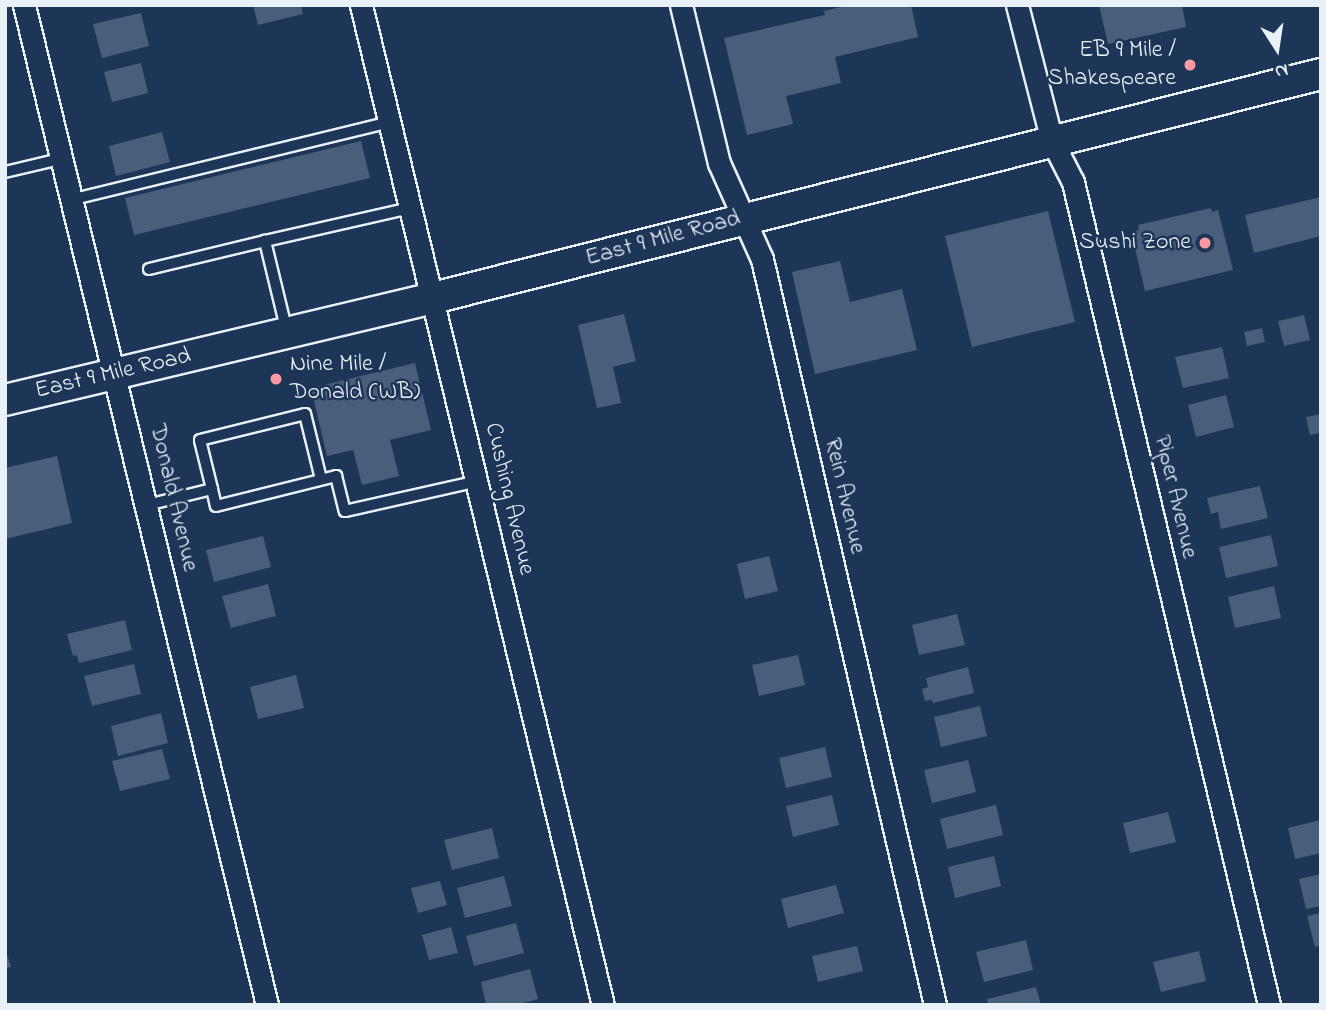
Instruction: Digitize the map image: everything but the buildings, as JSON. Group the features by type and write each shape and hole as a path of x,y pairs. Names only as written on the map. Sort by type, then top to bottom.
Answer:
{"main road":[{"name":"East 9 Mile Road","path":"5,400 113,372 288,334 1321,74"}],"street":[{"name":"Donald Avenue","path":"24,5 70,200 148,505 267,1005"},
{"name":"Cushing Avenue","path":"360,5 478,481 603,1005"},
{"name":"Rein Avenue","path":"681,5 719,163 762,259 935,1005"},
{"name":"Piper Avenue","path":"1017,5 1052,141 1073,182 1269,1005"}],"lane":[{"path":"70,200 389,122"},
{"path":"5,172 60,159"},
{"path":"149,269 410,208"},
{"path":"265,241 288,334"},
{"path":"321,480 305,414 200,440 216,506 321,480 337,476 345,511 478,481"},
{"path":"148,505 212,489"}],"place":[{"name":"EB 9 Mile / Shakespeare","path":"1190,65"},
{"name":"Sushi Zone","path":"1205,243"},
{"name":"Nine Mile / Donald (WB)","path":"276,379"}]}
